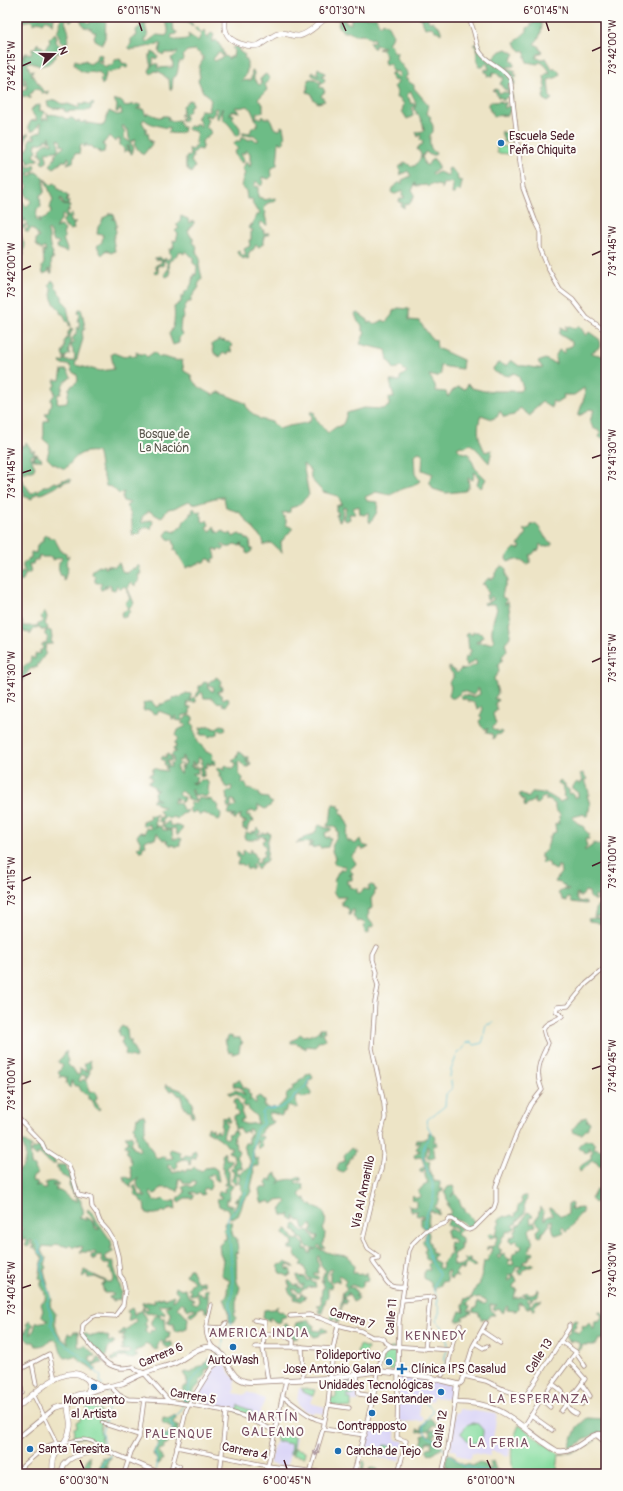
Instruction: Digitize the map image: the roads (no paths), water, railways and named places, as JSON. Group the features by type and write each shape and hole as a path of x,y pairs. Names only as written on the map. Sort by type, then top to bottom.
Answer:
{"main road":[{"path":"225,17 225,28 228,36 233,40 252,45 258,45 278,34 283,33 297,36 304,34 328,17"},
{"name":"Carrera 6","path":"102,1387 122,1384 144,1373 174,1363 201,1348 215,1349"},
{"path":"215,1349 223,1357 234,1375 239,1380 250,1382 330,1378 378,1371 397,1372 457,1384"},
{"path":"17,1408 33,1394 55,1379 71,1373 78,1374 102,1387"},
{"path":"87,1379 90,1385 87,1393"},
{"name":"Calle 12","path":"454,1402 457,1384"},
{"path":"53,1474 54,1457 66,1443 71,1424 69,1405 71,1400 75,1396 102,1387"},
{"path":"454,1402 477,1403 499,1410 512,1417 555,1450 560,1452 572,1449 596,1435 601,1434 606,1437"}],"street":[{"path":"467,17 475,32 479,50 488,61 508,76 512,85 522,188 540,230 540,248 549,270 560,290 573,300 587,318 606,331"},
{"name":"Vía Al Amarillo","path":"377,947 373,955 377,972 376,979 378,986 375,1002 372,1048 384,1104 385,1118 381,1135 381,1170 376,1184 363,1239 368,1249 378,1256 378,1259 373,1260 372,1262 385,1282 393,1287 405,1287"},
{"name":"Calle 11","path":"397,1427 399,1322 409,1251 413,1243 425,1231 446,1223 449,1219 452,1219 469,1230 474,1228 494,1208 496,1202 496,1186 517,1132 531,1104 542,1090 539,1082 539,1063 548,1043 543,1030 549,1023 562,1016 556,1011 557,1007 568,1006 586,984 606,967"},
{"path":"17,1117 42,1143 45,1150 68,1165 78,1195 91,1198 92,1207 100,1222 114,1241 118,1256 120,1275 123,1279 125,1290 124,1305 115,1316 97,1315 92,1317 84,1325 82,1335 97,1354 110,1366 126,1368 133,1367 144,1373 169,1401"},
{"path":"402,1300 432,1298 425,1349"},
{"path":"211,1305 206,1327 207,1337 215,1349"},
{"name":"Carrera 7","path":"290,1316 313,1316 361,1331 372,1337 384,1339 385,1342 391,1346 450,1350"},
{"path":"254,1320 265,1322 264,1347 268,1381"},
{"path":"206,1327 222,1328 226,1323"},
{"path":"457,1384 460,1384 464,1376 475,1343 486,1323"},
{"path":"310,1473 323,1429 323,1421 328,1405 333,1349 338,1325"},
{"path":"442,1375 448,1366 450,1350 460,1325"},
{"name":"Calle 13","path":"525,1397 569,1328 569,1325"},
{"path":"482,1331 496,1342 500,1343"},
{"path":"254,1334 280,1334 293,1340 293,1347"},
{"path":"560,1341 576,1352 585,1366"},
{"path":"475,1343 483,1348 486,1346"},
{"path":"354,1474 367,1425 383,1351 391,1346"},
{"path":"255,1347 302,1347 333,1349"},
{"path":"302,1347 303,1380"},
{"path":"524,1427 542,1398 576,1352"},
{"path":"22,1393 17,1371 49,1354 55,1379"},
{"path":"170,1474 187,1404 212,1367 223,1357"},
{"path":"560,1411 582,1384 584,1379 569,1361"},
{"path":"32,1362 36,1384"},
{"path":"357,1374 359,1394 373,1396"},
{"path":"464,1376 486,1381 525,1397 542,1398 550,1407"},
{"path":"266,1474 286,1380"},
{"path":"553,1384 562,1391 565,1395 566,1404 577,1414"},
{"path":"582,1384 590,1396"},
{"name":"Carrera 5","path":"108,1386 119,1395 128,1399 179,1402 226,1411 243,1416 275,1431"},
{"path":"33,1394 57,1442"},
{"path":"574,1394 582,1404"},
{"path":"283,1397 296,1405 309,1417 323,1421"},
{"path":"124,1474 128,1460 140,1435 144,1399"},
{"name":"Calle 12","path":"442,1474 448,1448 454,1402"},
{"path":"17,1439 57,1407 69,1405"},
{"path":"328,1405 349,1408"},
{"path":"220,1474 226,1411"},
{"path":"532,1415 552,1430"},
{"path":"102,1422 140,1435"},
{"path":"367,1425 397,1427 397,1438 406,1441 398,1474"},
{"path":"323,1429 364,1435"},
{"path":"596,1435 606,1443"},
{"path":"17,1470 49,1445 57,1442 66,1443 72,1440 87,1439 99,1444 105,1450"},
{"name":"Carrera 4","path":"177,1447 268,1466 310,1473 332,1474"},
{"path":"61,1474 66,1463 74,1457 94,1450 105,1450 160,1474"},
{"path":"173,1463 180,1466"}],"waterway":[{"path":"425,1229 424,1223 426,1214 432,1204 434,1194 433,1184 423,1158 424,1147 431,1132 426,1121 445,1106 446,1094 452,1088 450,1076 458,1052 463,1049 466,1043 470,1042 475,1045 482,1043 486,1025 493,1023"},
{"path":"221,1351 223,1336 231,1323 230,1306 233,1287 230,1244 227,1230 228,1217 240,1203 247,1188 251,1170 253,1140 255,1133 258,1127 263,1124 262,1113 266,1109 280,1108 292,1100 295,1095 306,1086 310,1077"},
{"path":"426,1232 426,1241 430,1259 439,1274 433,1289 438,1299 437,1305 439,1308 439,1314 437,1321 442,1326 443,1331 447,1336 448,1348"},
{"path":"36,1241 40,1246 39,1251 45,1258 42,1269 45,1283 51,1296 47,1303 52,1318 51,1325 62,1341 92,1366 97,1374 100,1375 102,1385"},
{"path":"429,1376 431,1372 436,1371 439,1367 445,1368 447,1351"},
{"path":"184,1402 185,1395 189,1391 189,1384 211,1359 219,1353"},
{"path":"105,1390 111,1396 113,1402 109,1405 106,1413 102,1432 104,1445 110,1451"},
{"path":"425,1403 434,1412 429,1416 423,1426 425,1433 440,1444 446,1452"},
{"path":"156,1470 158,1462 154,1452 158,1445 171,1431 173,1427 170,1421 179,1413 183,1405"},
{"path":"104,1474 102,1469 103,1462 111,1456 111,1453"},
{"path":"449,1454 462,1466 494,1472 496,1474"}],"place":[{"name":"Escuela Sede Peña Chiquita","path":"501,143"},
{"name":"AutoWash","path":"233,1347"},
{"name":"Polideportivo Jose Antonio Galan","path":"389,1362"},
{"name":"Clínica IPS Casalud","path":"402,1369"},
{"name":"Monumento al Artista","path":"94,1387"},
{"name":"Unidades Tecnológicas de Santander","path":"441,1392"},
{"name":"Contrapposto","path":"372,1413"},
{"name":"Santa Teresita","path":"30,1449"},
{"name":"Cancha de Tejo","path":"338,1451"}],"district":[{"name":"AMERICA INDIA","path":"259,1332"},
{"name":"KENNEDY","path":"436,1335"},
{"name":"LA ESPERANZA","path":"539,1398"},
{"name":"MARTÍN GALEANO","path":"273,1424"},
{"name":"PALENQUE","path":"179,1433"},
{"name":"LA FERIA","path":"499,1442"}],"park label":[{"name":"Bosque de La Nación","path":"164,441"}]}
